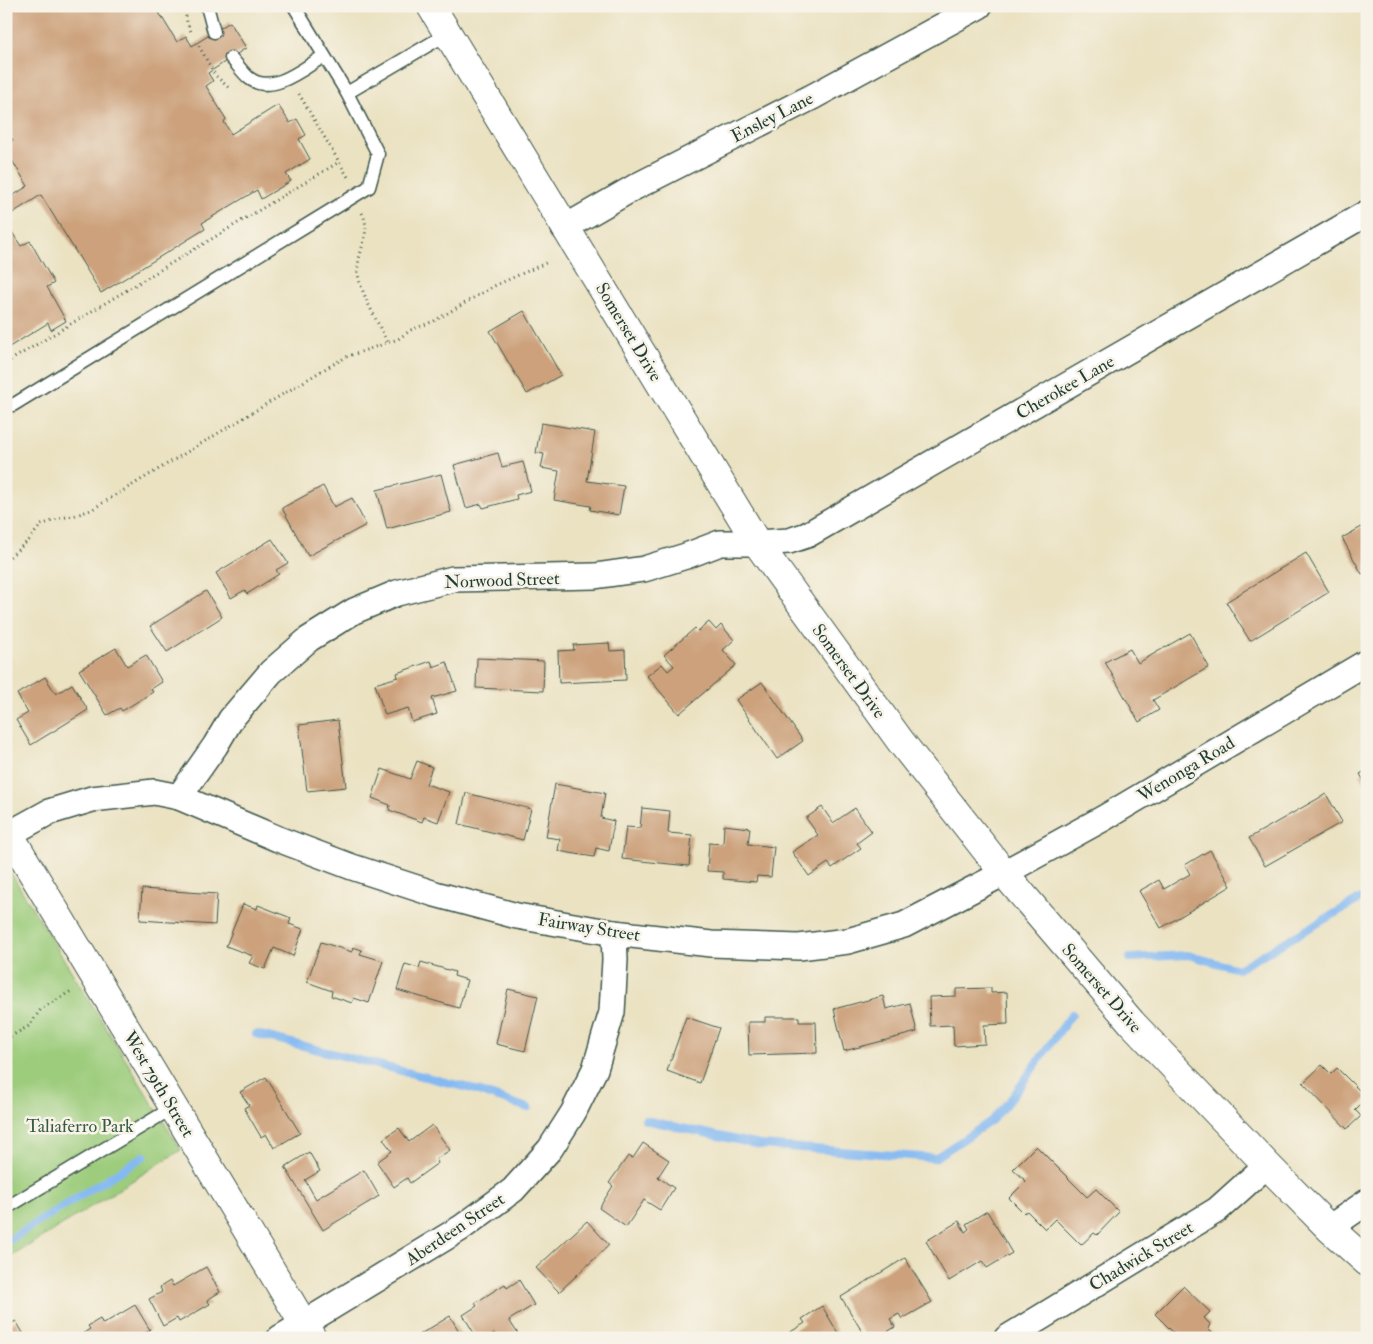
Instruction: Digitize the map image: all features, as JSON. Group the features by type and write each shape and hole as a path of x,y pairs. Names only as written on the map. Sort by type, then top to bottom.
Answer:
{"street":[{"name":"Somerset Drive","path":"431,6 564,228 757,543 901,742 1004,873 1132,1023 1267,1165 1329,1228 1367,1262"},
{"name":"Ensley Lane","path":"564,228 635,187 814,96 979,6"},
{"name":"Cherokee Lane","path":"757,543 789,540 814,531 1367,213"},
{"name":"Norwood Street","path":"179,797 215,746 231,719 271,672 309,639 354,611 397,593 453,579 595,576 644,569 720,543 757,543"},
{"name":"Wenonga Road","path":"1004,873 1104,818 1367,662"},
{"path":"8,832 49,812 92,799 154,792 179,797"},
{"name":"Fairway Street","path":"179,797 278,839 352,867 435,894 517,916 614,933 711,944 799,947 848,941 904,925 1004,873"},
{"name":"West 79th Street","path":"8,832 308,1331"},
{"name":"Aberdeen Street","path":"280,1338 308,1331 461,1228 513,1190 550,1149 573,1113 595,1069 612,1012 615,960 614,933"},
{"name":"Chadwick Street","path":"1007,1338 1216,1210 1267,1165"},
{"path":"1329,1228 1367,1202"}],"lane":[{"path":"207,6 214,32"},
{"path":"6,405 13,405 370,187 378,154 347,93 294,6"},
{"path":"347,93 447,34"},
{"path":"231,58 250,79 265,85 277,84 324,56"},
{"path":"6,1208 174,1108"}],"path":[{"path":"184,6 187,22 193,37"},
{"path":"198,45 215,75 227,88 235,92"},
{"path":"291,96 298,93 352,184"},
{"path":"6,363 339,162"},
{"path":"362,212 367,223 367,232 358,258 360,283 388,344"},
{"path":"6,560 29,540 41,525 90,510 323,370 346,358 398,340 411,330 434,321 494,286 548,262"},
{"path":"6,1039 29,1026 41,1009 77,987"}],"green space":[{"name":"Taliaferro Park","path":"6,865 181,1150 6,1260"}],"building":[{"path":"7,6 155,6 177,42 186,36 192,46 230,22 246,48 208,73 213,81 206,86 226,119 224,122 231,134 278,105 290,123 297,119 306,135 299,139 310,159 286,174 291,181 261,199 257,190 202,223 205,229 101,293 41,195 6,217 6,200 28,186 6,151 6,145 13,140 6,129"},
{"path":"6,223 21,246 30,241 54,283 47,287 66,321 51,330 48,323 6,349"},
{"path":"524,311 561,375 527,394 490,331"},
{"path":"541,423 595,432 587,481 624,486 619,515 590,510 591,506 554,500 559,471 541,468 544,454 536,453"},
{"path":"498,453 502,467 523,462 531,491 516,495 517,499 483,508 481,504 466,508 454,465"},
{"path":"441,474 451,512 387,529 377,490"},
{"path":"323,486 334,507 352,498 366,525 308,556 282,508"},
{"path":"1367,524 1367,571 1362,574 1342,538"},
{"path":"272,539 288,563 276,570 279,574 247,594 245,590 231,598 216,573"},
{"path":"1306,553 1329,592 1250,641 1226,602"},
{"path":"206,591 222,617 167,652 150,626"},
{"path":"709,622 716,630 721,625 734,640 723,650 736,665 679,714 647,676 662,664 668,671 674,666 664,655 695,628 698,631"},
{"path":"1190,633 1209,667 1153,700 1159,710 1139,722 1105,662 1130,649 1138,663"},
{"path":"609,643 610,651 625,650 626,680 559,683 558,651 574,650 573,645"},
{"path":"116,648 127,666 146,655 162,682 151,689 153,692 122,711 120,708 107,715 79,670"},
{"path":"477,658 544,661 543,691 476,688"},
{"path":"431,661 433,667 447,662 457,691 432,698 437,714 412,722 408,708 385,715 375,684 398,677 397,673"},
{"path":"45,677 56,694 72,684 88,710 31,745 16,720 28,713 17,694"},
{"path":"762,682 803,741 777,759 736,700"},
{"path":"338,720 346,787 307,791 299,725"},
{"path":"417,761 432,767 426,784 449,792 438,822 424,817 422,822 389,810 390,805 372,798 382,769 410,779"},
{"path":"1367,770 1367,786 1360,774"},
{"path":"555,784 605,793 601,818 614,821 609,851 596,848 594,857 558,851 560,839 546,837"},
{"path":"466,793 531,809 523,840 459,824"},
{"path":"1326,794 1342,822 1265,866 1249,838"},
{"path":"822,807 833,823 855,808 872,832 857,843 861,848 832,868 828,863 809,876 792,852 818,835 806,818"},
{"path":"642,808 670,811 668,833 692,835 689,866 622,859 626,827 640,828"},
{"path":"724,825 750,828 748,844 774,847 771,877 757,876 756,882 723,879 723,872 707,871 709,843 723,844"},
{"path":"1210,850 1231,886 1161,928 1139,891 1159,880 1164,889 1190,874 1185,865"},
{"path":"142,889 217,894 215,925 140,920"},
{"path":"243,904 257,909 258,905 291,918 289,924 303,929 293,956 274,948 265,969 249,963 253,956 226,946"},
{"path":"321,942 352,952 353,947 362,950 360,954 383,961 369,1003 354,998 352,1003 331,996 332,991 307,982"},
{"path":"421,962 455,972 454,976 467,980 459,1008 397,990 405,964 419,968"},
{"path":"991,988 991,993 1007,992 1008,1024 984,1025 985,1044 954,1046 953,1025 930,1026 929,997 956,996 956,989"},
{"path":"508,989 538,996 525,1051 496,1044"},
{"path":"883,996 886,1009 910,1003 917,1032 844,1051 834,1009"},
{"path":"686,1017 719,1028 700,1083 667,1071"},
{"path":"765,1017 799,1017 799,1022 816,1022 817,1053 749,1055 748,1022 765,1022"},
{"path":"1322,1065 1331,1074 1337,1068 1367,1098 1355,1110 1361,1116 1347,1129 1303,1083"},
{"path":"266,1077 300,1133 274,1148 266,1134 261,1137 244,1108 249,1105 240,1092"},
{"path":"432,1125 450,1150 436,1159 438,1163 410,1183 407,1178 394,1187 377,1162 392,1151 383,1139 399,1128 409,1142"},
{"path":"643,1143 669,1160 658,1177 674,1188 660,1210 644,1200 626,1227 599,1208 613,1186 609,1183 628,1156 633,1158"},
{"path":"1036,1146 1087,1197 1096,1189 1119,1212 1097,1235 1094,1233 1081,1245 1055,1219 1045,1229 1027,1211 1024,1213 1009,1198 1026,1181 1013,1169"},
{"path":"309,1152 320,1171 305,1180 316,1199 364,1170 379,1196 323,1230 285,1167"},
{"path":"987,1211 1012,1253 987,1268 982,1261 949,1281 926,1241 959,1221 965,1232 969,1229 966,1224"},
{"path":"587,1221 609,1245 559,1292 536,1268"},
{"path":"905,1258 932,1302 902,1319 899,1314 890,1319 895,1327 878,1338 866,1338 841,1297"},
{"path":"206,1267 220,1292 207,1300 210,1304 179,1322 177,1318 163,1326 149,1299 162,1292 160,1287 170,1281 173,1286"},
{"path":"519,1280 534,1305 509,1320 518,1334 512,1338 498,1338 494,1333 486,1338 477,1338 463,1315 477,1306 475,1303 505,1284 507,1288"},
{"path":"1183,1286 1210,1312 1204,1318 1210,1324 1208,1329 1217,1338 1179,1338 1155,1314"},
{"path":"135,1305 150,1330 137,1338 76,1338 90,1329 88,1326 100,1319 103,1324"},
{"path":"822,1306 841,1338 781,1338 805,1323 802,1319"},
{"path":"450,1316 463,1338 414,1338"},
{"path":"16,1321 26,1338 6,1338 6,1326"}],"waterway":[{"path":"1130,958 1188,955 1238,969 1367,895"},
{"path":"645,1120 760,1145 935,1158 991,1121 1011,1099 1072,1014"},
{"path":"256,1034 469,1088 528,1108"},
{"path":"6,1242 144,1156"}]}
